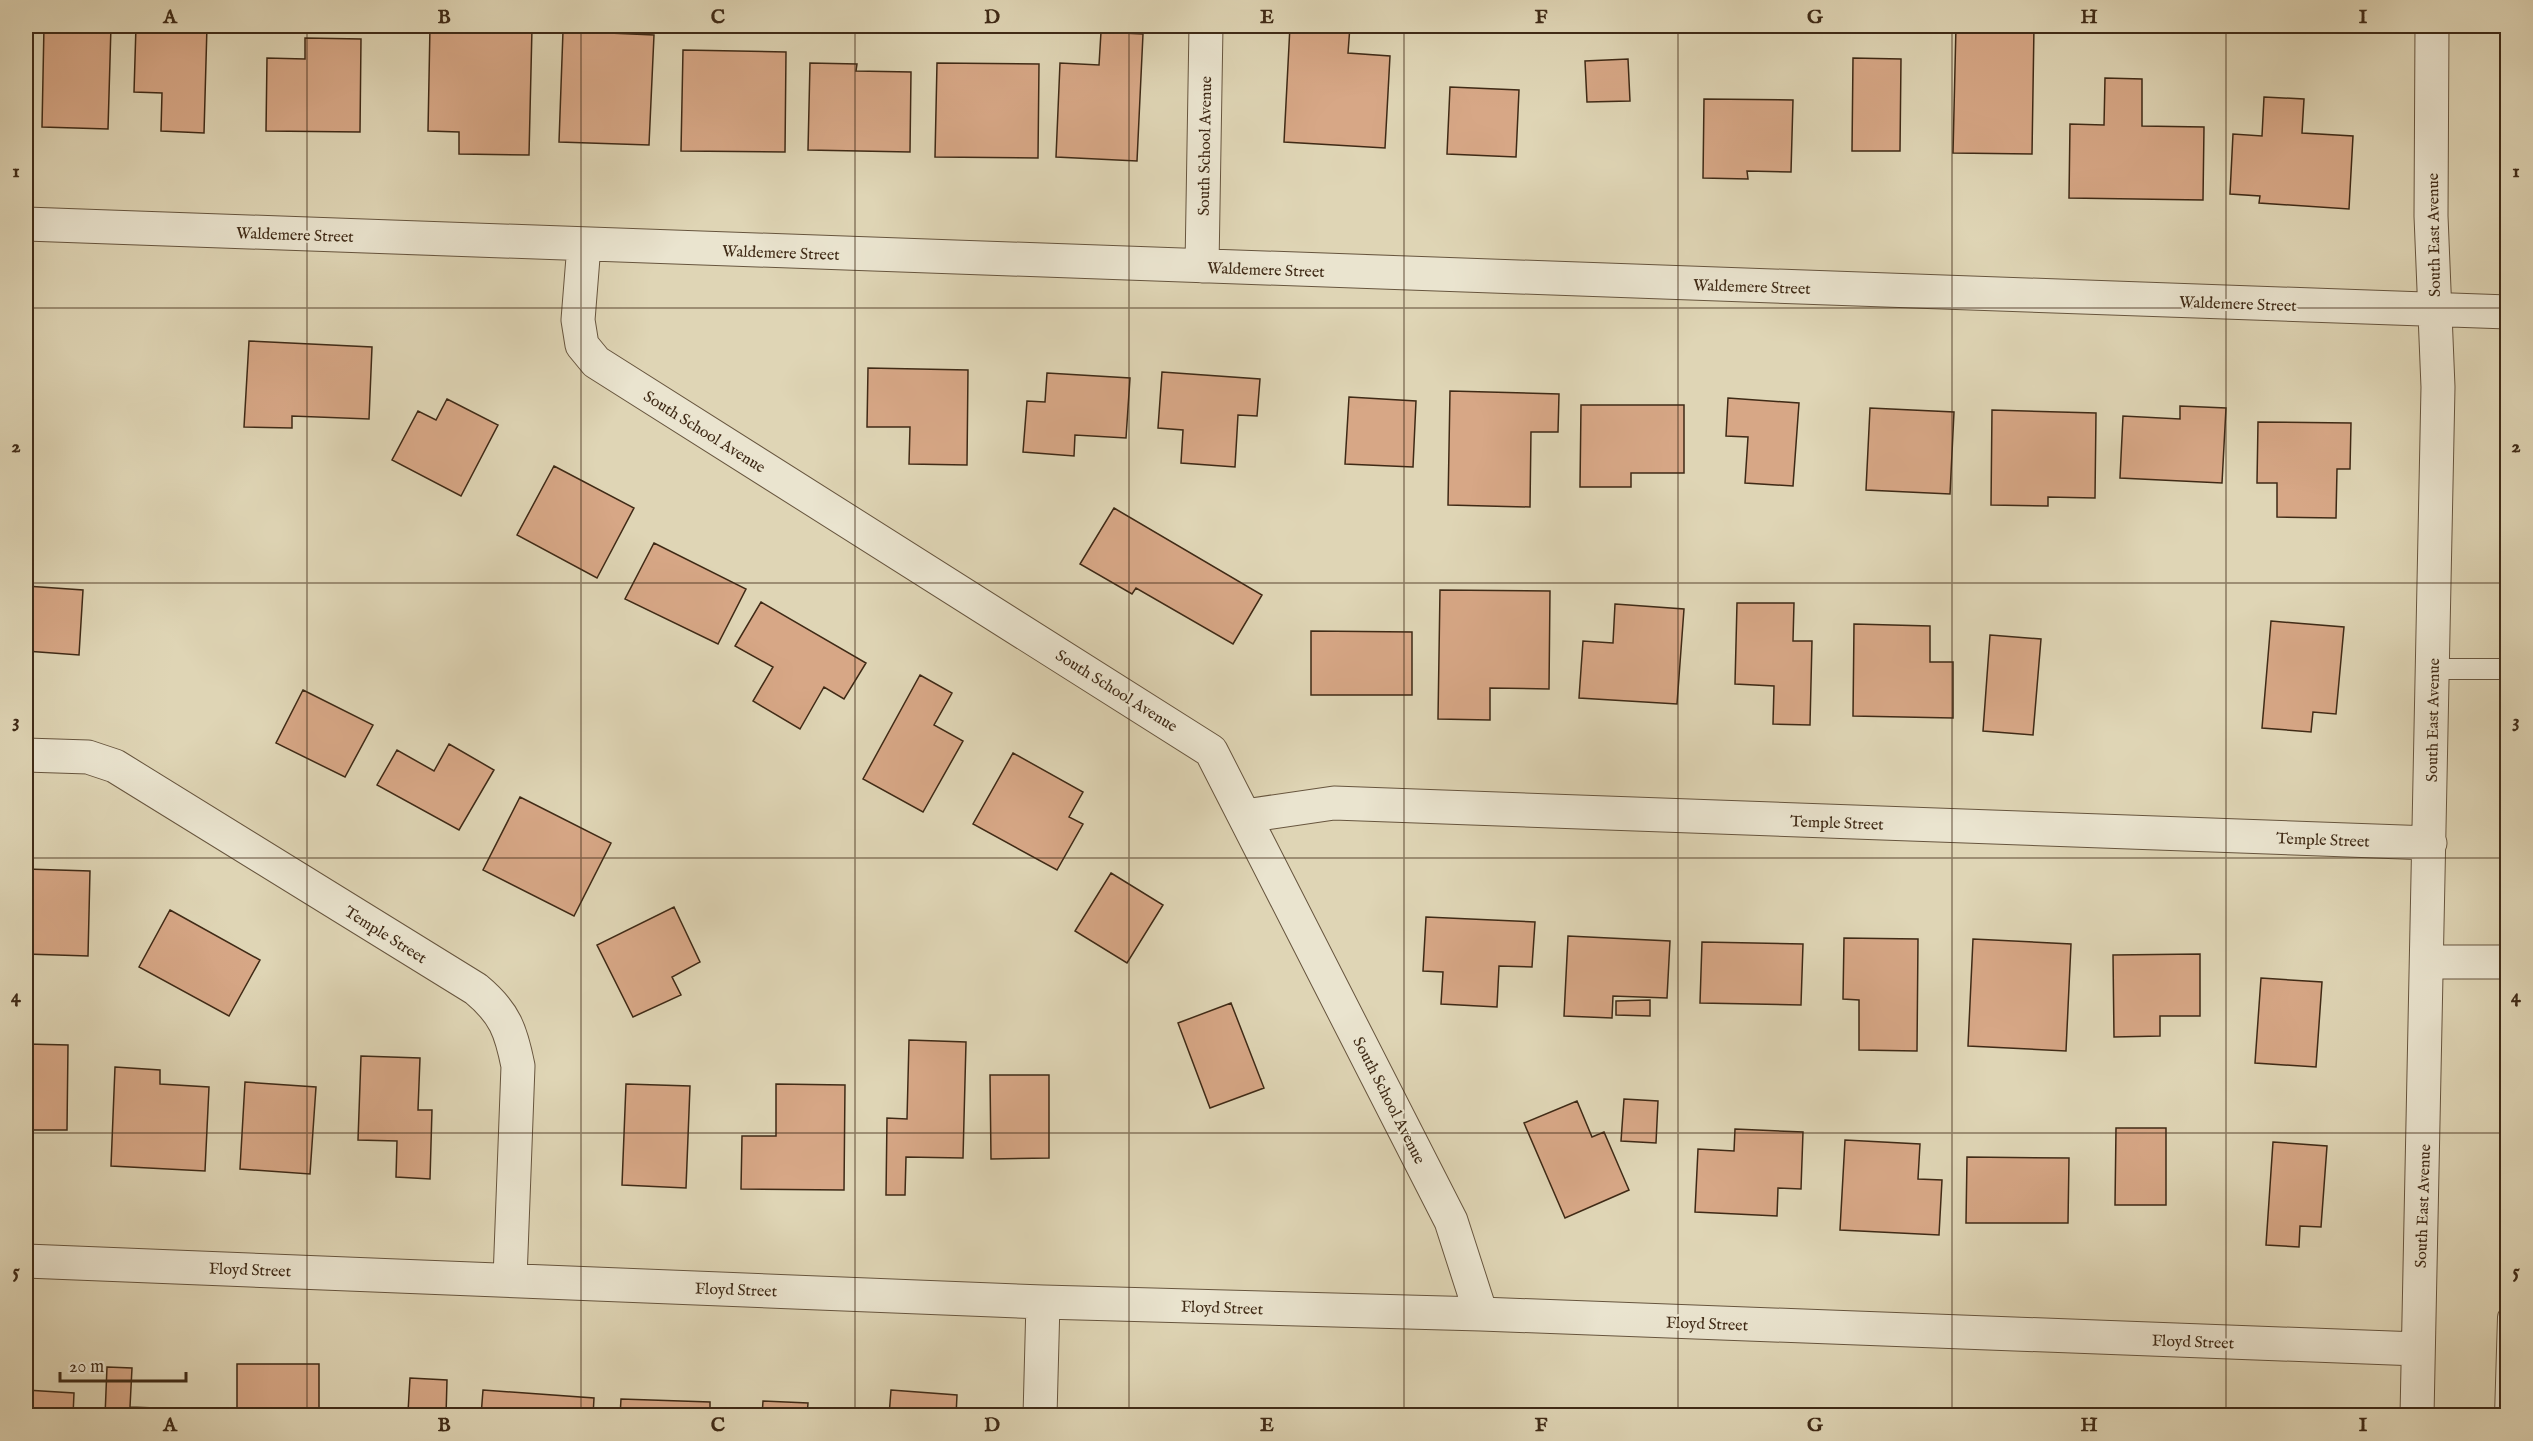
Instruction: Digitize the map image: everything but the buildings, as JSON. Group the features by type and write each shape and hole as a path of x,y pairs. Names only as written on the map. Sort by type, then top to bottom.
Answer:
{"street":[{"name":"South School Avenue","path":"1202,266 1206,26"},
{"name":"South East Avenue","path":"2417,1416 2438,387 2431,216 2432,26"},
{"name":"Waldemere Street","path":"26,224 2508,312"},
{"name":"South School Avenue","path":"584,245 578,320 582,345 596,362 1211,751 1451,1221 1481,1314"},
{"name":"Temple Street","path":"26,755 88,757 115,766 466,983 492,1003 511,1031 518,1066 510,1279"},
{"name":"Temple Street","path":"1245,816 1334,803 2430,843"},
{"path":"2428,962 2508,962"},
{"name":"Floyd Street","path":"26,1261 1043,1302 1481,1314 2418,1349"},
{"path":"1040,1416 1043,1302"}],"lane":[{"path":"2433,669 2508,669"},
{"path":"2505,1416 2508,1317"}]}
